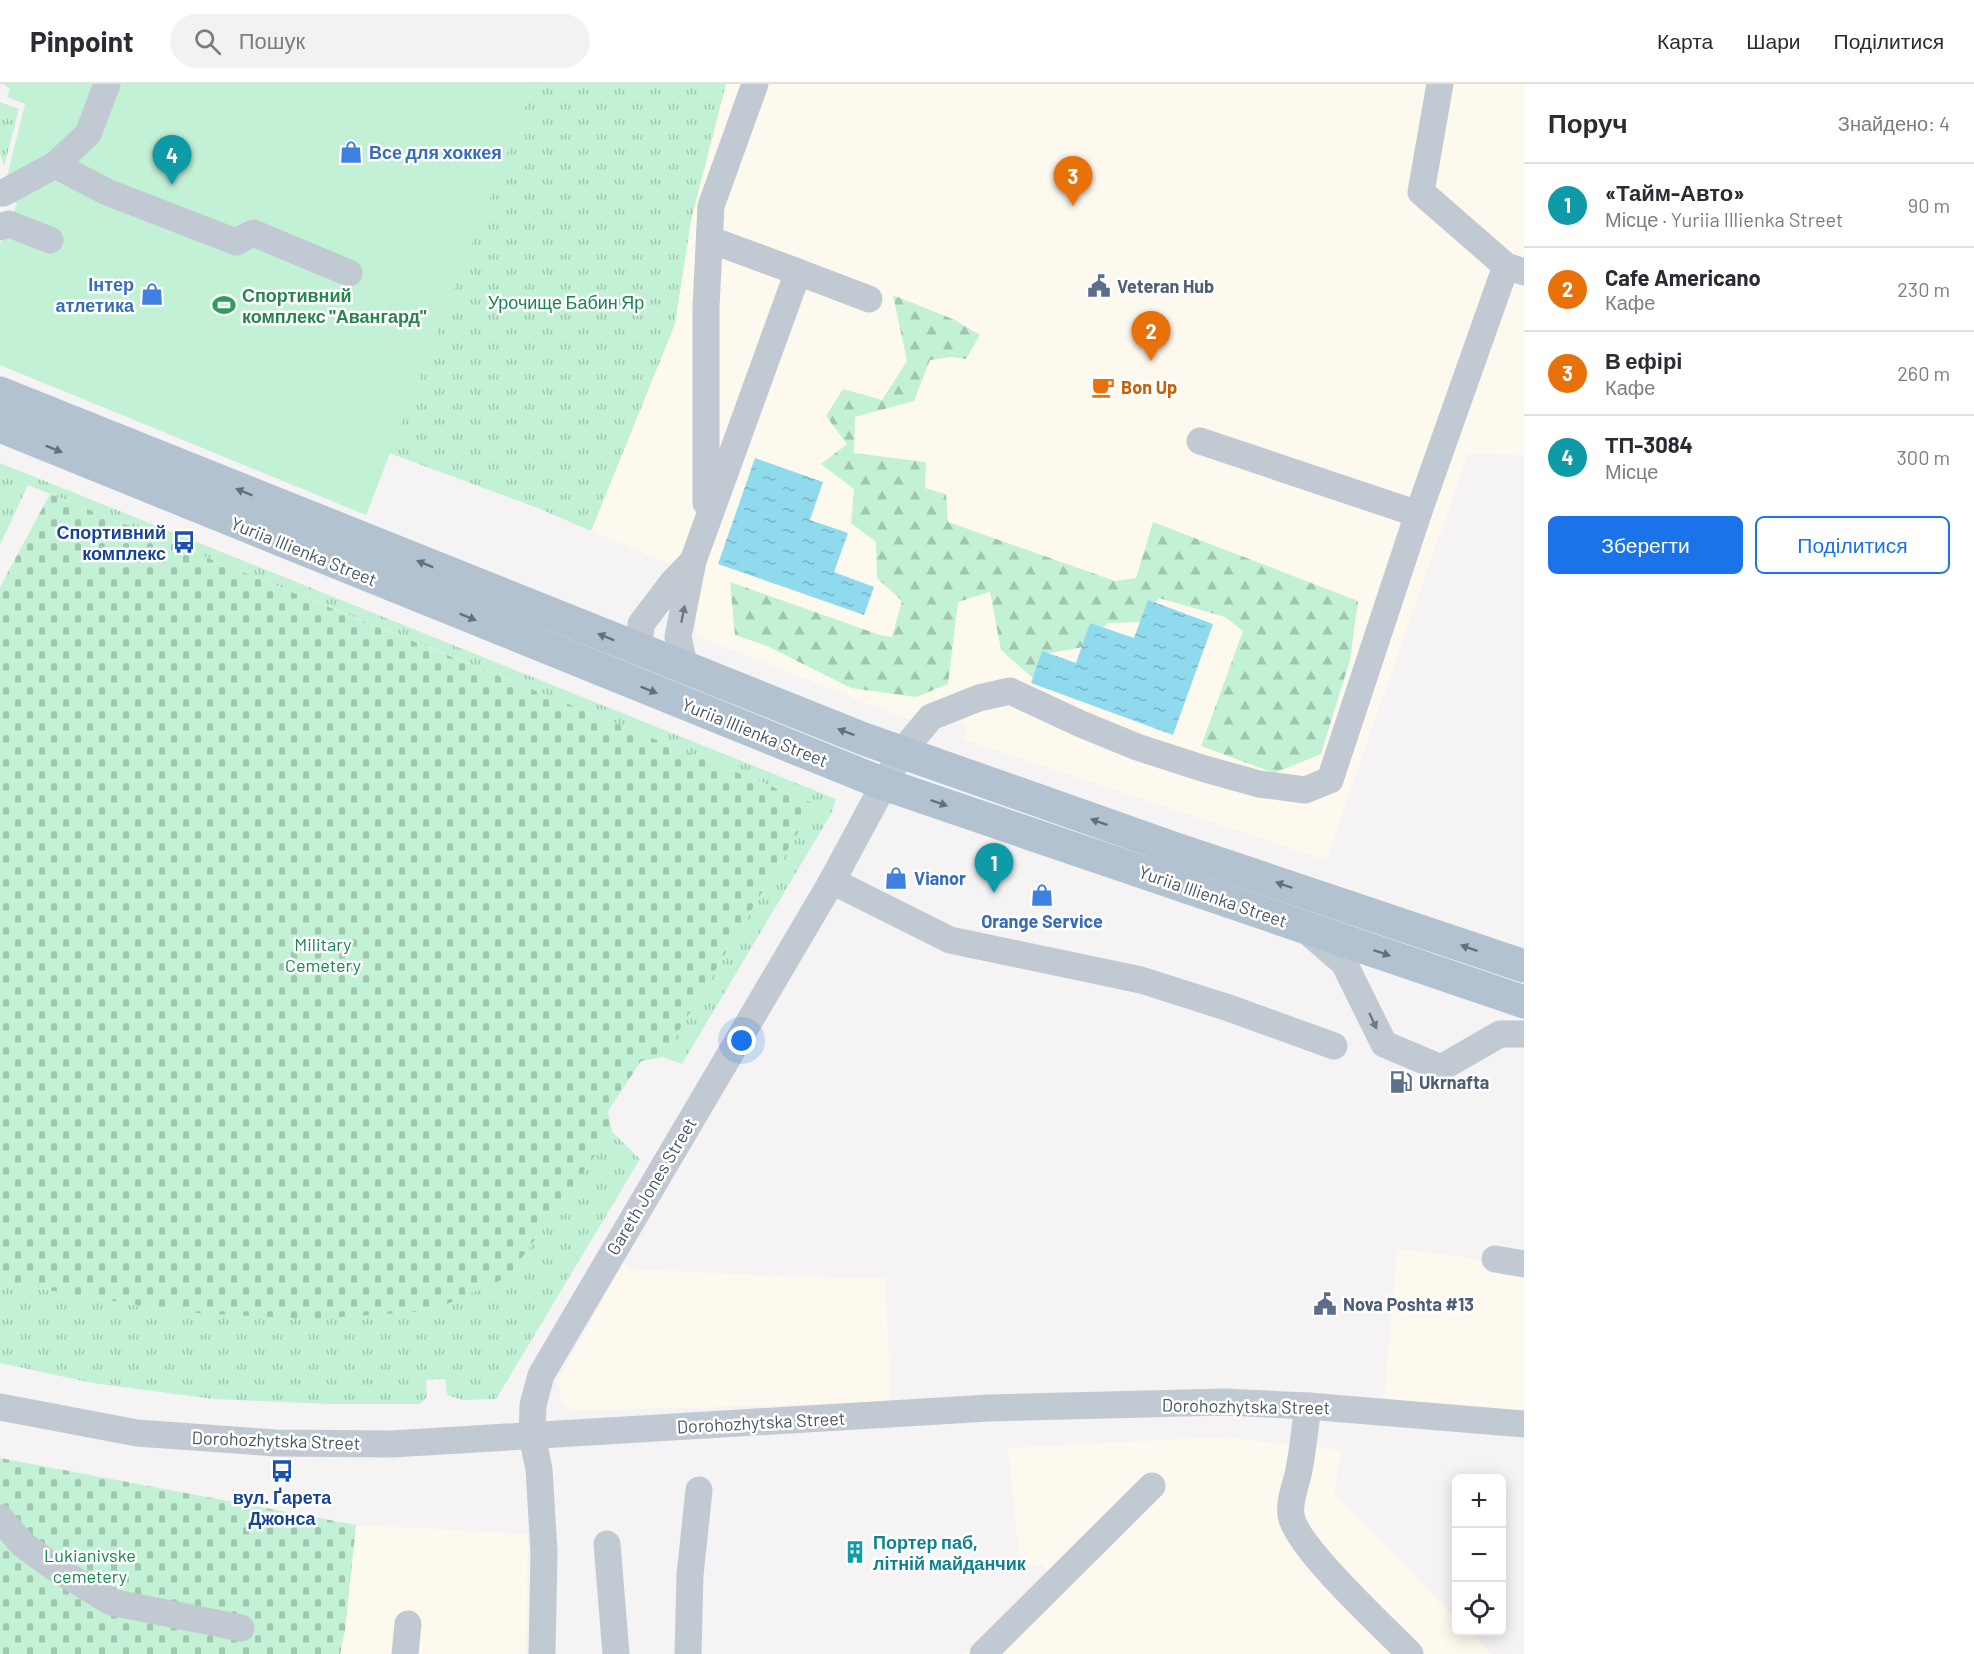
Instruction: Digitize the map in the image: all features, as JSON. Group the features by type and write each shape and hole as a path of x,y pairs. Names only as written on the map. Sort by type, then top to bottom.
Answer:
{"main road":[{"name":"Yuriia Illienka Street","path":"0,393 901,753 1176,849 1524,966"},
{"name":"Yuriia Illienka Street","path":"0,426 884,784 1524,1002"}],"street":[{"path":"1,194 55,165 88,134 107,84"},
{"path":"706,522 706,307 711,206 755,84"},
{"path":"1440,84 1420,192 1515,269"},
{"path":"55,165 107,192 236,242 253,233 349,273"},
{"path":"0,227 9,224 50,240"},
{"path":"711,240 869,298"},
{"name":"Gareth Jones Street","path":"542,1654 544,1552 539,1469 532,1436 533,1405 541,1375 832,881 901,753 931,717 979,698 1010,691 1118,740 1205,769 1259,784 1305,790 1330,780 1418,514 1515,269"},
{"path":"685,668 678,637 693,561 798,272"},
{"path":"1200,441 1418,514"},
{"path":"639,650 641,624 672,582 693,561"},
{"path":"832,881 950,940 1141,980 1334,1046"},
{"path":"1302,926 1344,963 1358,987 1384,1044 1441,1068 1500,1034 1524,1034"},
{"path":"1495,1259 1524,1264"},
{"name":"Dorohozhytska Street","path":"0,1407 137,1433 276,1443 392,1444 989,1408 1225,1402 1308,1406 1524,1424"},
{"path":"1308,1406 1298,1472 1291,1495 1291,1517 1301,1539 1322,1564 1410,1654"},
{"path":"983,1654 1152,1486"},
{"path":"688,1654 690,1575 699,1490"},
{"path":"0,1518 22,1544 55,1568 111,1602 241,1628"},
{"path":"607,1544 616,1654"},
{"path":"405,1654 408,1624"}],"shaded area":[{"path":"726,84 1524,84 1524,455 1468,454 1326,860 965,740 967,726 919,709 913,721 696,636 696,575 591,531 675,324 691,220"},
{"path":"1397,1249 1451,1255 1524,1268 1524,1416 1384,1402"},
{"path":"622,1264 633,1269 774,1276 885,1278 891,1402 570,1411 560,1398 559,1379"},
{"path":"1221,1437 1341,1450 1334,1493 1452,1614 1452,1636 1474,1636 1492,1654 964,1654 1045,1575 1047,1569 1043,1565 1031,1566 1023,1563 1019,1556 1008,1448"},
{"path":"356,1525 528,1534 526,1654 340,1654 345,1630"}],"green space":[{"name":"Спортивний комплекс \"Авангард\"","path":"3,84 534,84 366,515 0,365 0,245 17,204 3,193 25,104 7,97 10,89"},
{"name":"Урочище Бабин Яр","path":"534,84 726,84 691,220 675,324 591,531 538,508 389,453"},
{"path":"0,102 19,109 4,166 0,154"},
{"path":"893,295 955,320 980,335 966,359 952,357 930,360 914,401 855,417 854,453 926,462 925,488 946,494 948,522 1115,581 1136,578 1153,522 1358,601 1350,660 1321,754 1274,773 1201,746 1243,631 1225,617 1159,598 1142,622 1108,623 1083,647 1050,653 1033,678 1001,650 990,592 958,602 948,684 916,697 851,688 767,646 735,635 730,582 880,635 892,637 902,601 877,578 876,542 851,523 854,489 821,464 847,444 826,416 843,389 882,400 907,361"},
{"path":"0,463 836,799 831,814 682,1064 663,1057 815,804 28,485 0,545"},
{"name":"Military Cemetery","path":"50,494 815,804 663,1057 641,1061 608,1111 612,1132 508,1277 431,1311 309,1319 179,1312 0,1282 0,587"},
{"path":"612,1132 640,1159 496,1399 463,1400 447,1395 445,1379 426,1380 427,1396 421,1404 329,1404 213,1399 93,1383 0,1363 0,1282 179,1312 508,1277"},
{"name":"Lukianivske cemetery","path":"0,1458 356,1525 345,1630 340,1654 0,1654"}],"water":[{"path":"755,458 823,482 810,520 848,533 834,572 874,587 864,615 718,564"},
{"path":"1148,600 1213,624 1173,735 1031,683 1042,651 1076,663 1090,623 1134,638"}],"place":[{"name":"Все для хоккея","path":"351,152"},
{"name":"ТП-3084","path":"172,185"},
{"name":"В ефірі","path":"1073,206"},
{"name":"Veteran Hub","path":"1099,286"},
{"name":"Інтер атлетика","path":"152,294"},
{"name":"Спортивний комплекс \"Авангард\"","path":"224,305"},
{"name":"Cafe Americano","path":"1151,361"},
{"name":"Bon Up","path":"1103,387"},
{"name":"Спортивний комплекс","path":"184,542"},
{"name":"Vianor","path":"896,878"},
{"name":"«Тайм-Авто»","path":"994,893"},
{"name":"Orange Service","path":"1042,895"},
{"name":"Ukrnafta","path":"1401,1082"},
{"name":"Nova Poshta #13","path":"1325,1304"},
{"name":"вул. Ґарета Джонса","path":"282,1471"},
{"name":"Портер паб, літній майданчик","path":"855,1552"}]}
